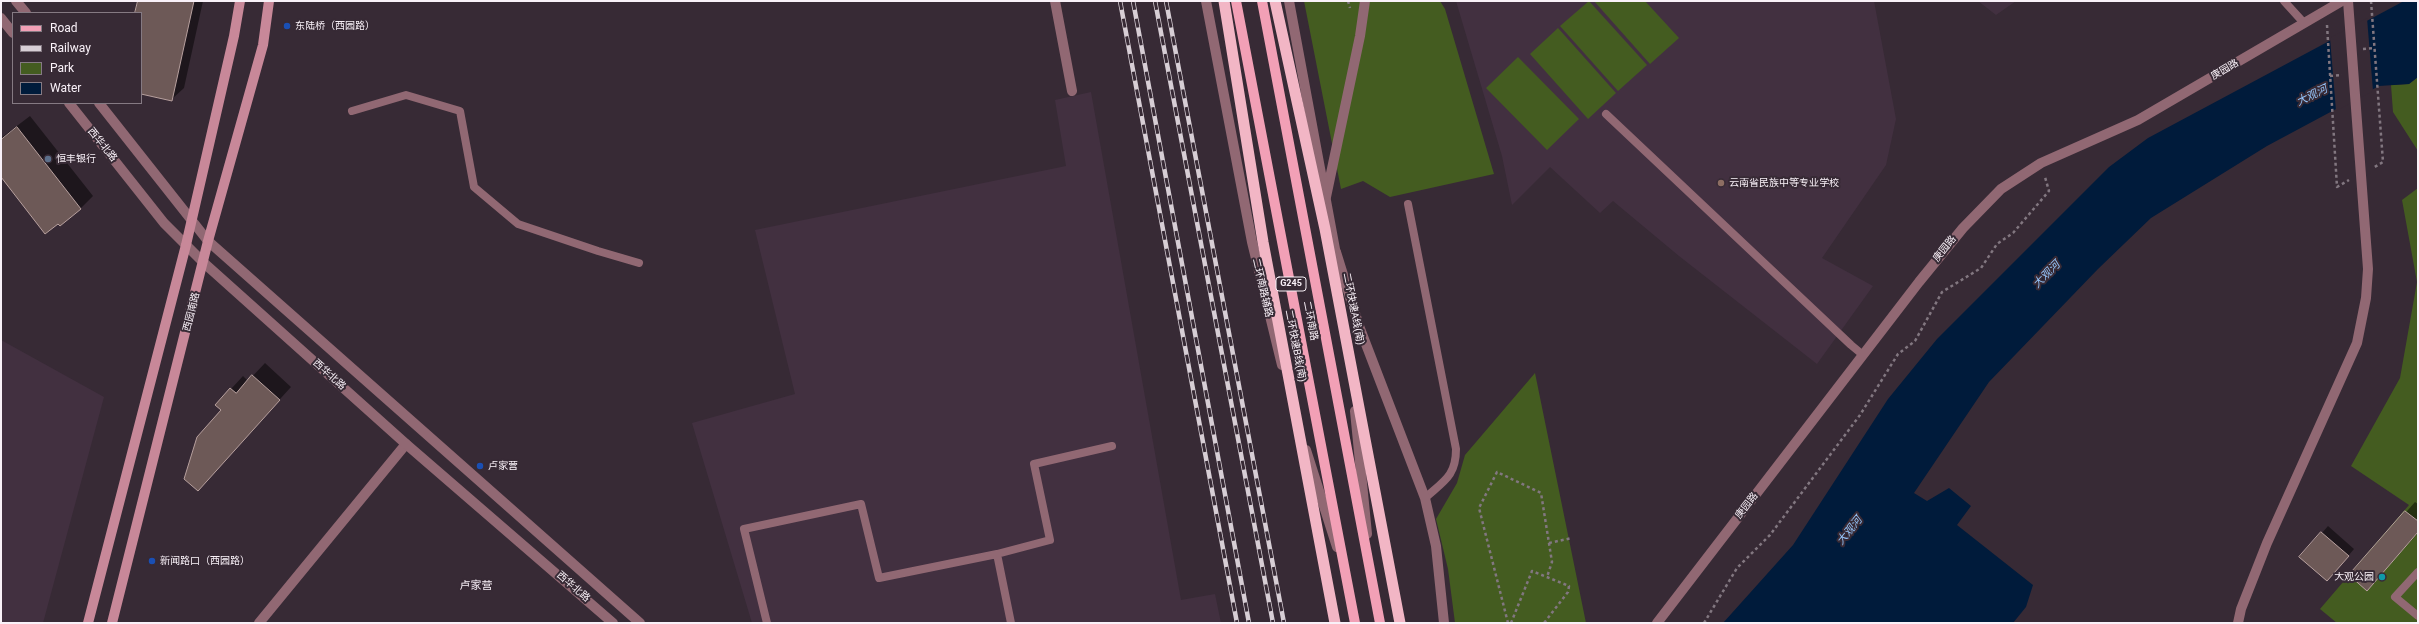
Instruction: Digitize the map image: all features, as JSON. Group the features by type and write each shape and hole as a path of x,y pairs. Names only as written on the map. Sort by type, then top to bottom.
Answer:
{"highway":[{"name":"二环快速B线(南)","path":"1224,1 1262,234 1335,623"},
{"name":"二环快速A线(南)","path":"1275,1 1325,229 1400,623"}],"main road":[{"path":"88,623 186,245 234,36 240,1"},
{"name":"西园南路","path":"112,623 204,263 208,241 263,45 269,1"},
{"name":"二环南路","path":"1236,1 1355,623"},
{"name":"二环南路","path":"1262,1 1380,623"}],"street":[{"path":"16,1 25,12"},
{"path":"1055,1 1072,91"},
{"name":"二环南路辅路","path":"1206,1 1264,296 1297,419 1344,568"},
{"path":"1289,1 1336,252 1354,400 1369,562"},
{"path":"1326,197 1366,1"},
{"name":"庚园路","path":"1657,623 1863,355 1963,228 2001,189 2041,163 2138,120 2342,1"},
{"path":"2238,623 2240,609 2267,543 2357,343 2366,298 2368,269 2348,1"},
{"path":"1,18 12,32"},
{"name":"西华北路","path":"70,104 164,223 204,263 406,444 613,623"},
{"name":"西华北路","path":"100,104 208,241 640,623"},
{"path":"1336,252 1358,326 1425,498 1436,546 1444,623"},
{"path":"259,623 406,444"}],"lane":[{"path":"2284,1 2304,24"},
{"path":"352,111 406,95 460,111 474,187 518,224 598,251 639,262"},
{"path":"1606,114 1850,345 1863,355"},
{"path":"1408,204 1456,449 1456,464 1449,476 1425,498"},
{"path":"767,623 744,530 861,504 879,578 997,554 1050,540 1034,464 1112,446"},
{"path":"997,554 1011,623"},
{"path":"2418,572 2395,597 2418,616"}],"path":[{"path":"2371,1 2383,162"},
{"path":"2327,30 2337,187"},
{"path":"1704,623 1737,568 1770,535 1860,415 1898,354 1915,341 1942,292 1981,268 1997,244 2013,233 2049,192 2041,163"},
{"path":"1509,623 1479,508 1497,472 1540,493 1552,562 1547,577"},
{"path":"1549,543 1572,538"},
{"path":"1509,623 1532,571 1569,586 1568,592 1544,623"}],"shaded area":[{"name":"云南省民族中等专业学校","path":"1456,1 1874,1 1896,119 1886,165 1822,258 1873,286 1817,364 1679,256 1613,201 1600,213 1550,167 1512,205 1502,156"},
{"path":"1978,1 2016,1 1996,15"},
{"path":"1091,92 1181,600 1215,594 1221,623 752,623 692,423 795,394 755,230 1066,166 1055,100"},
{"path":"1,340 104,397 43,623 1,623"}],"green space":[{"path":"1304,1 1440,1 1445,9 1494,174 1390,197 1363,181 1341,189"},
{"path":"1589,1 1647,65 1618,91 1560,26"},
{"path":"1594,1 1645,1 1679,38 1650,64"},
{"path":"1558,28 1616,93 1588,119 1530,54"},
{"path":"1518,57 1579,119 1547,150 1486,88"},
{"path":"2418,77 2418,151 2393,112 2391,85 2409,84"},
{"path":"2418,188 2418,623 2337,623 2320,609 2409,505 2351,466 2400,378 2417,282 2402,200"},
{"path":"1535,373 1586,623 1455,623 1448,569 1436,519 1457,483 1465,455"}],"water":[{"name":"大观河","path":"2404,1 2418,1 2418,77 2409,84 2379,86 2267,146 2151,218 2098,269 1989,382 1914,493 1927,501 1949,488 1971,506 1957,525 2033,585 2026,607 2013,623 1723,623 1793,545 1888,399 1937,339 2109,167 2148,138"}],"pier":[{"path":"2367,18 2373,91 2336,111 2330,38"}],"building":[{"path":"138,1 194,1 172,101 142,94 142,12 135,12"},
{"path":"17,127 81,209 60,226 58,224 45,234 1,177 1,140"},
{"path":"252,375 280,400 198,491 184,479 197,437 221,410 215,405 230,388 236,393"},
{"path":"2405,511 2418,521 2418,532 2367,591 2349,575"},
{"path":"2321,532 2349,556 2327,581 2299,557"}],"railway":[{"path":"1120,1 1237,623"},
{"path":"1133,1 1249,623"},
{"path":"1155,1 1273,623"},
{"path":"1166,1 1284,623"}],"place":[{"name":"东陆桥（西园路）","path":"287,26"},
{"name":"恒丰银行","path":"48,159"},
{"name":"云南省民族中等专业学校","path":"1721,183"},
{"name":"卢家营","path":"480,466"},
{"name":"新闻路口（西园路）","path":"152,561"},
{"name":"大观公园","path":"2382,577"}],"district":[{"name":"卢家营","path":"476,586"}]}
